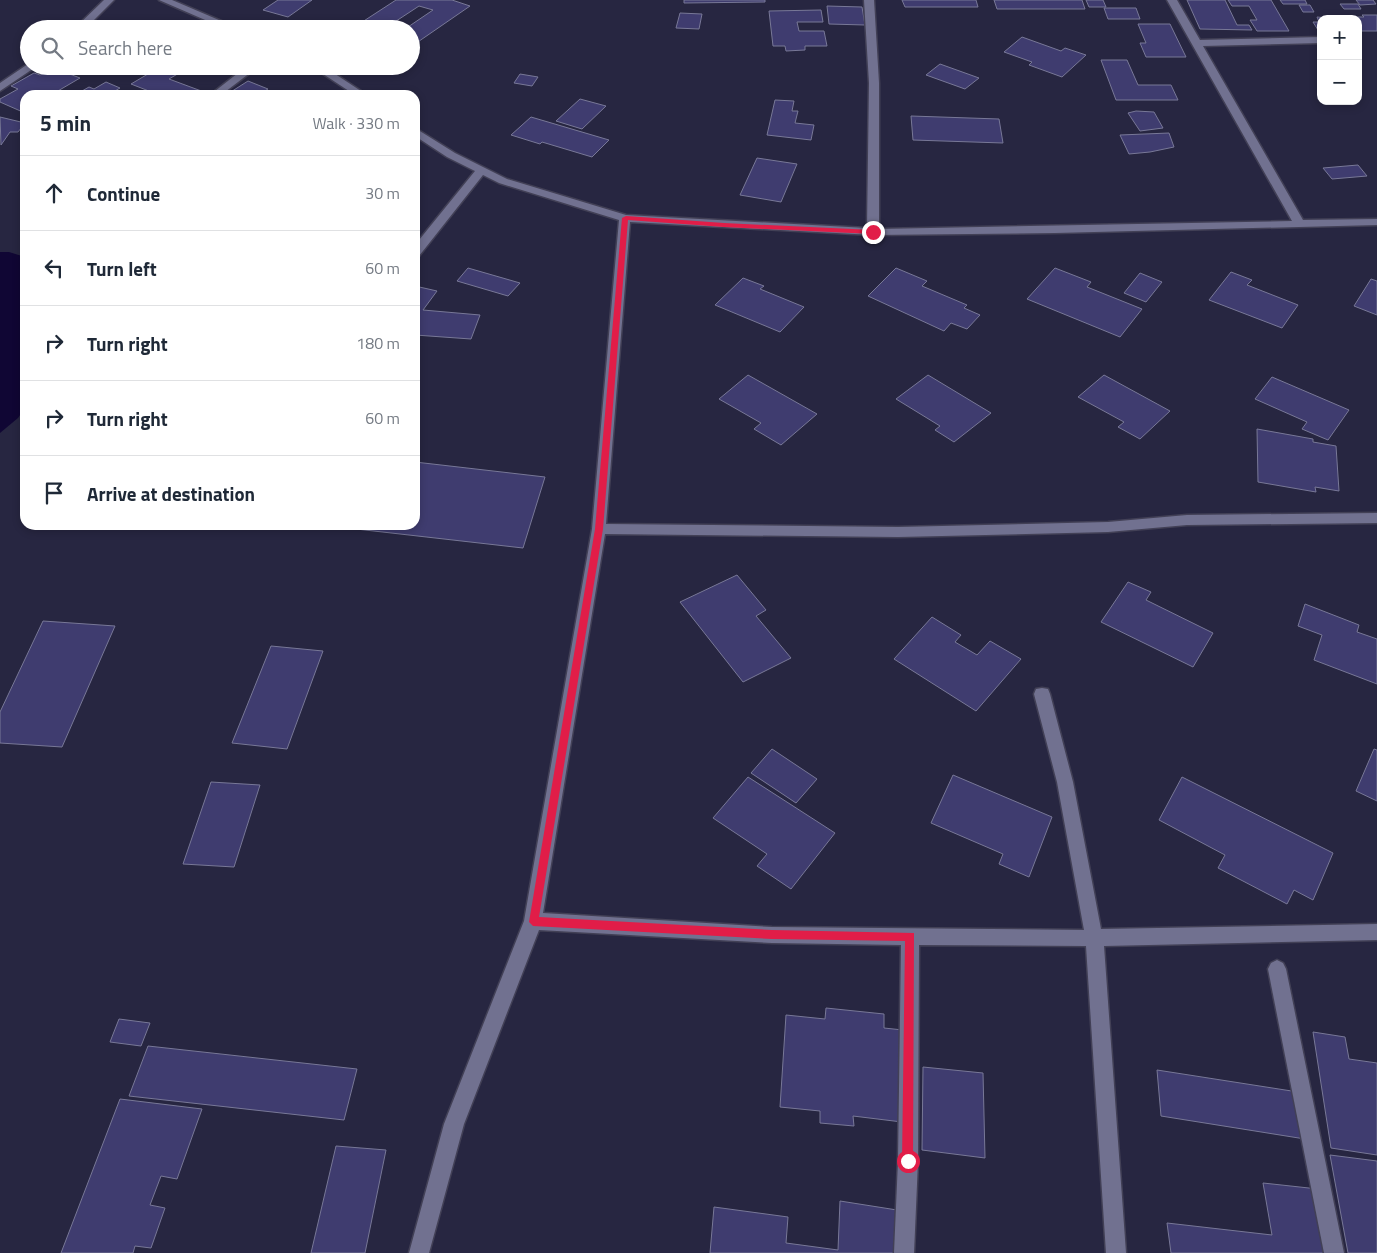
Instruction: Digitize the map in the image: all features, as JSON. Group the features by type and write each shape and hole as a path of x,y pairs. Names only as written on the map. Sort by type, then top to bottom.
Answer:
{"street":[{"path":"89,20 110,0"},
{"path":"164,0 213,20"},
{"path":"869,0 874,83 873,232"},
{"path":"1172,0 1299,223"},
{"path":"1196,43 1317,40"},
{"path":"0,88 20,74"},
{"path":"222,90 242,75"},
{"path":"330,75 354,90"},
{"path":"420,134 451,155 503,181 626,218 873,232 1055,230 1377,222"},
{"path":"420,246 481,170"},
{"path":"419,1253 454,1124 533,922 599,529 626,218"},
{"path":"599,529 898,532 1108,527 1187,520 1377,518"},
{"path":"1042,694 1065,782 1094,938 1116,1253"},
{"path":"533,922 772,935 1094,938 1377,932"},
{"path":"904,1253 908,1161 910,936"},
{"path":"1277,969 1334,1253"}],"shaded area":[{"path":"0,252 9,252 20,255 20,415 0,433"}],"building":[{"path":"278,0 312,0 288,17 263,10"},
{"path":"396,0 452,0 470,6 420,40 420,20 418,20 433,10 419,6 398,20 365,20"},
{"path":"684,0 765,0 765,2 684,3"},
{"path":"902,0 976,0 978,7 905,7"},
{"path":"994,0 1082,0 1085,9 997,9"},
{"path":"1086,0 1103,0 1106,7 1089,7"},
{"path":"1187,0 1225,0 1237,25 1249,25 1252,30 1200,29"},
{"path":"1228,0 1271,0 1289,31 1257,31 1250,20 1257,20 1249,6 1232,6"},
{"path":"1280,0 1305,0 1307,4 1283,4"},
{"path":"1356,0 1373,0 1376,4 1360,5"},
{"path":"1340,4 1358,4 1361,9 1344,9"},
{"path":"1299,5 1310,5 1314,12 1303,12"},
{"path":"827,6 862,7 865,25 829,24"},
{"path":"1104,8 1136,8 1140,19 1108,19"},
{"path":"821,10 823,22 797,22 799,31 824,31 827,46 805,46 805,50 786,51 785,46 773,46 769,11"},
{"path":"680,13 702,14 699,29 676,28"},
{"path":"1362,15 1377,15 1377,31 1362,31 1362,17 1364,17"},
{"path":"1138,24 1170,24 1186,57 1146,57 1140,43 1146,43"},
{"path":"1022,37 1061,51 1065,48 1086,55 1062,77 1029,65 1032,62 1004,52"},
{"path":"1101,60 1127,60 1138,85 1171,85 1178,100 1116,100"},
{"path":"940,64 979,78 965,89 926,75"},
{"path":"520,74 538,77 532,86 514,83"},
{"path":"30,75 72,75 80,78 60,90 20,90 20,111 0,102 0,99 18,89 11,86"},
{"path":"146,75 176,75 169,79 199,90 146,90 131,84"},
{"path":"248,81 268,89 266,90 234,90"},
{"path":"106,82 120,88 117,90 84,90 89,87 94,89"},
{"path":"580,99 606,106 582,129 556,121"},
{"path":"775,100 794,101 792,111 798,111 795,123 814,125 811,140 767,135"},
{"path":"1136,111 1154,112 1163,128 1140,131 1128,113"},
{"path":"911,116 999,119 1003,143 913,140"},
{"path":"0,117 20,122 18,132 10,132 1,145"},
{"path":"531,117 609,140 592,157 511,135"},
{"path":"1169,133 1174,147 1129,154 1120,135"},
{"path":"757,158 797,164 781,202 740,195"},
{"path":"1358,165 1367,176 1332,179 1323,168"},
{"path":"468,268 520,283 508,296 457,281"},
{"path":"896,268 927,281 922,286 967,305 964,308 980,315 967,329 951,323 944,331 868,296"},
{"path":"1055,268 1091,282 1087,287 1142,309 1120,337 1027,299"},
{"path":"1231,272 1252,280 1247,285 1298,305 1282,328 1209,300"},
{"path":"1140,273 1162,282 1146,302 1124,293"},
{"path":"743,278 764,286 760,289 804,307 780,332 715,305"},
{"path":"1371,279 1377,281 1377,315 1354,306"},
{"path":"420,287 437,291 423,310 480,315 471,339 420,335"},
{"path":"748,375 817,414 781,445 754,429 761,423 719,399"},
{"path":"928,375 991,413 954,442 935,430 940,426 896,399"},
{"path":"1104,375 1170,411 1140,439 1118,427 1124,422 1078,397"},
{"path":"1272,377 1349,410 1328,440 1302,429 1307,422 1255,399"},
{"path":"1257,429 1313,439 1313,442 1336,446 1339,491 1315,487 1316,492 1258,482"},
{"path":"420,463 545,477 523,548 365,530 420,530"},
{"path":"737,575 766,610 756,616 791,658 743,682 680,602"},
{"path":"1128,582 1151,592 1146,600 1213,633 1193,667 1101,622"},
{"path":"1305,604 1359,625 1357,632 1377,639 1377,684 1314,660 1322,635 1298,626"},
{"path":"932,617 961,635 955,642 977,655 990,641 1021,659 976,711 894,659"},
{"path":"43,621 115,626 62,747 0,743 0,712"},
{"path":"271,646 323,651 287,749 232,743"},
{"path":"772,749 817,779 796,803 751,773"},
{"path":"1374,749 1377,750 1377,801 1356,791"},
{"path":"953,775 1052,817 1029,877 999,864 1003,854 931,823"},
{"path":"748,777 835,833 791,889 757,866 767,854 713,818"},
{"path":"1182,777 1333,853 1313,900 1294,890 1287,904 1218,868 1225,855 1159,820"},
{"path":"211,782 260,785 234,867 183,864"},
{"path":"826,1008 884,1014 884,1028 903,1030 902,1122 853,1116 854,1126 820,1123 820,1111 780,1107 786,1015 825,1019"},
{"path":"119,1019 150,1023 141,1046 110,1042"},
{"path":"1313,1032 1345,1037 1349,1059 1377,1063 1377,1155 1331,1148"},
{"path":"148,1046 357,1069 344,1120 129,1096"},
{"path":"923,1067 983,1073 985,1158 922,1150"},
{"path":"1157,1070 1298,1092 1305,1139 1161,1116"},
{"path":"120,1099 202,1109 177,1179 161,1176 150,1205 165,1208 151,1248 135,1246 133,1253 61,1253"},
{"path":"336,1146 386,1150 365,1253 311,1253"},
{"path":"1330,1155 1377,1161 1377,1253 1348,1253"},
{"path":"1263,1183 1318,1189 1331,1253 1171,1253 1167,1223 1272,1235"},
{"path":"840,1201 897,1210 896,1253 710,1253 714,1207 788,1217 786,1243 838,1250"}],"route":[{"path":"873,232 626,218 599,529 533,922 772,935 910,936 908,1161"}]}
